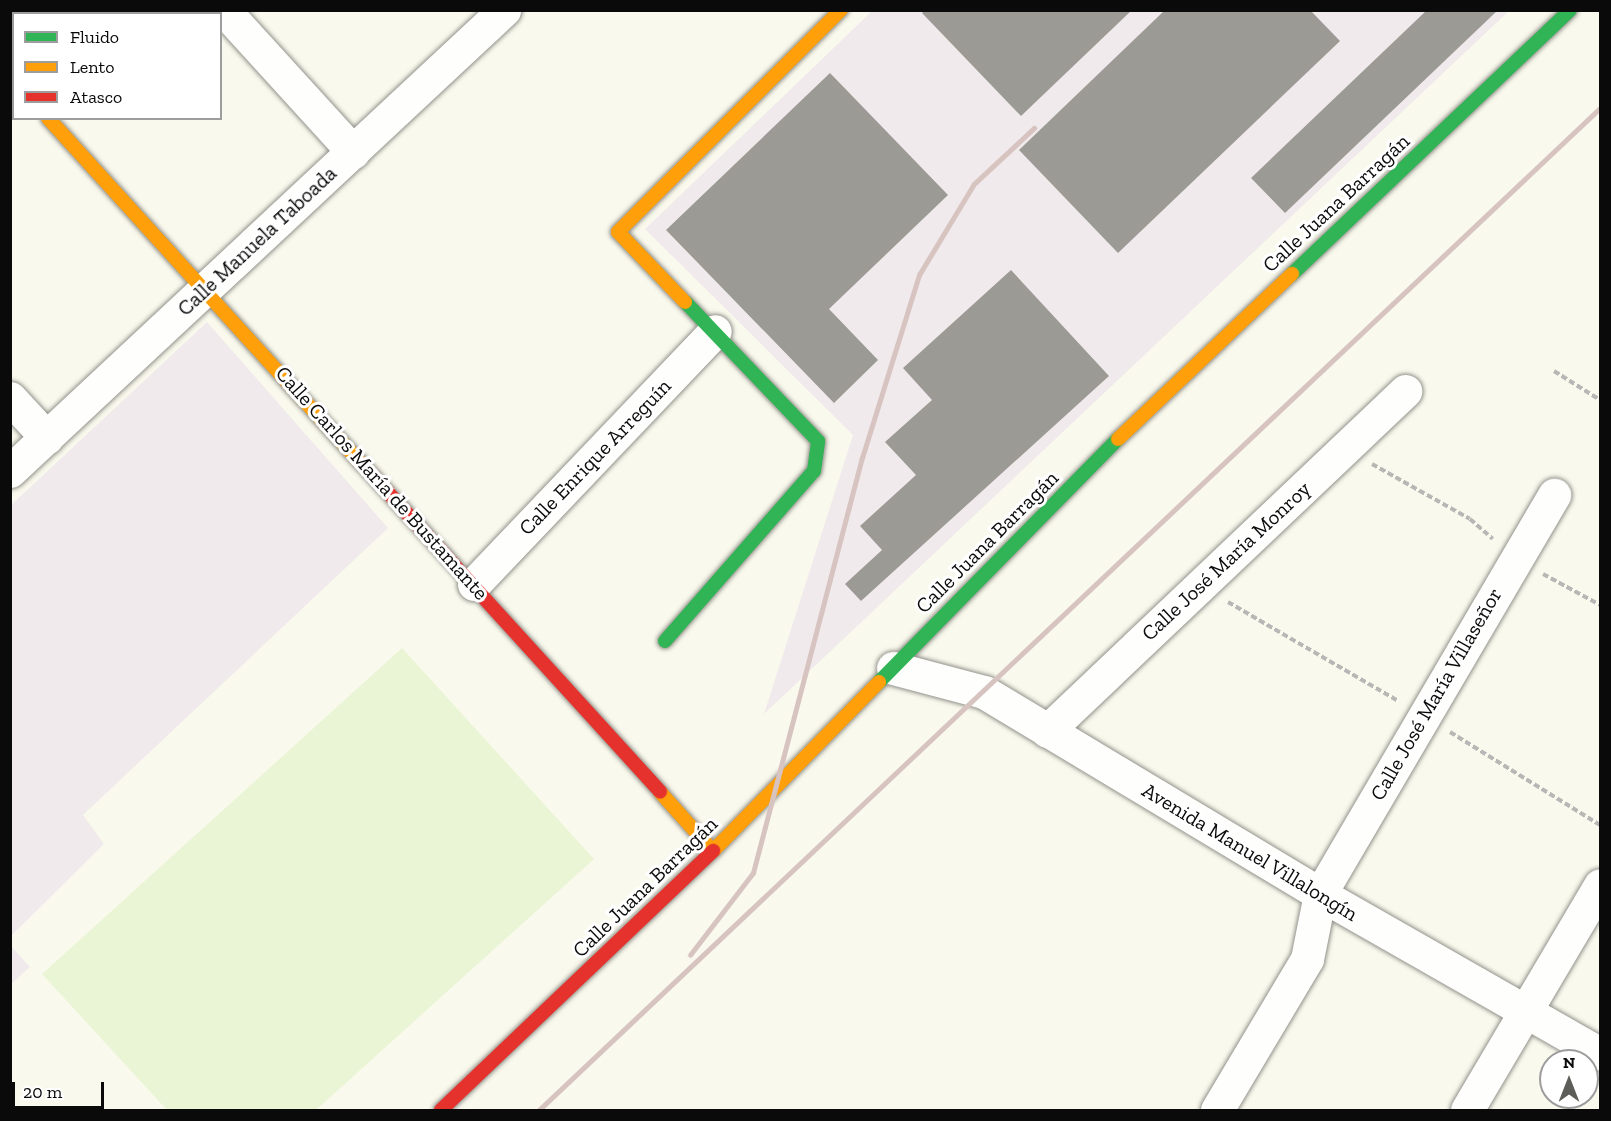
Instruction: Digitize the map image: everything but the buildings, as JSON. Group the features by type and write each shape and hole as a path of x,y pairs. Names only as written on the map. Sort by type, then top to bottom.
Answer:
{"street":[{"path":"224,10 353,152"},
{"path":"665,641 814,471 819,441 618,232 841,10"},
{"name":"Calle Juana Barragán","path":"441,1110 713,851 1129,428 1570,10"},
{"name":"Calle Manuela Taboada","path":"10,471 353,152 495,13"},
{"name":"Calle Carlos María de Bustamante","path":"50,120 474,584 713,851"},
{"name":"Calle Enrique Arreguín","path":"474,584 715,331"},
{"name":"Calle José María Monroy","path":"1047,730 1405,391"},
{"path":"10,398 47,438"},
{"name":"Calle José María Villaseñor","path":"1217,1110 1307,959 1320,894 1554,495"},
{"name":"Avenida Manuel Villalongín","path":"893,668 984,692 1320,894 1600,1054"},
{"path":"1467,1110 1600,885"}],"path":[{"path":"1554,371 1600,400"},
{"path":"1346,449 1470,519 1516,558 1600,605"}],"shaded area":[{"path":"872,11 1509,11 764,714 853,435 645,229"},
{"path":"207,322 388,528 83,815 104,844 11,936 11,505"},
{"path":"10,945 30,967 11,984 10,984"}],"green space":[{"path":"402,648 594,859 316,1110 167,1110 42,974"}],"railway":[{"path":"539,1110 1600,108"},
{"path":"690,955 753,873 862,458 919,275 974,184 1034,128"}],"traffic: fast":[{"path":"1292,274 1570,10"},
{"path":"665,641 814,471 818,441 685,302"},
{"path":"879,682 1118,439"}],"traffic: slow":[{"path":"685,302 618,232 841,10"},
{"path":"50,120 362,464"},
{"path":"1118,439 1292,274"},
{"path":"713,851 879,682"},
{"path":"660,792 713,851"}],"traffic: jam":[{"path":"362,464 660,792"},
{"path":"441,1110 713,851"}]}
